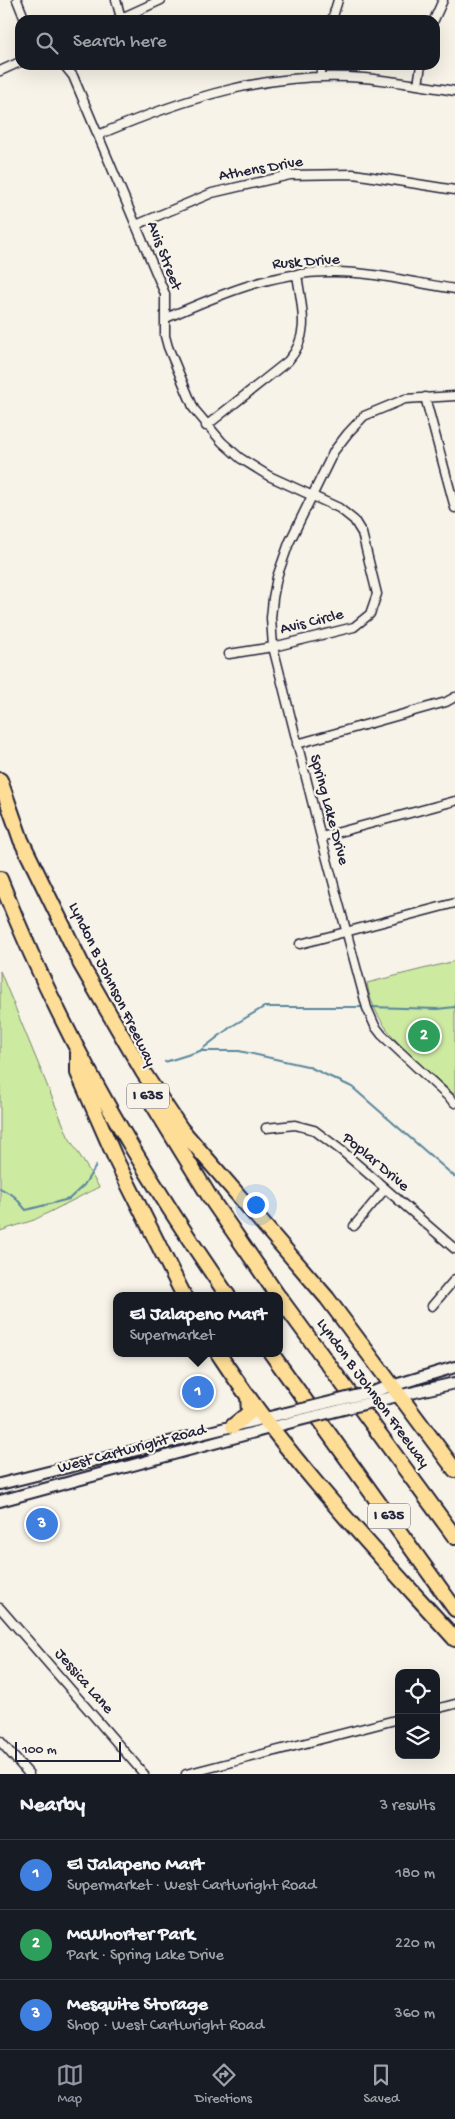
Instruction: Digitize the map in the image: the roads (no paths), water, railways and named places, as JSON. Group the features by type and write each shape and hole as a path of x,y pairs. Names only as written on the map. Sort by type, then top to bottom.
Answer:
{"highway":[{"name":"Lyndon B Johnson Freeway","path":"0,780 21,840 137,1077 183,1156 241,1244 276,1292"},
{"name":"I 635","path":"0,879 28,948 78,1050 143,1168 225,1292"},
{"path":"80,962 142,1072 181,1129 299,1264 455,1470"},
{"path":"78,1050 78,1073 124,1178 182,1292"},
{"name":"Lyndon B Johnson Freeway","path":"283,1301 455,1537"},
{"path":"221,1357 268,1423 346,1519 455,1639"},
{"name":"I 635","path":"274,1357 455,1609"},
{"path":"233,1426 249,1413 248,1395"}],"main road":[{"path":"268,1423 292,1422 396,1390 455,1367"},
{"path":"396,1390 455,1382"},
{"path":"268,1423 286,1413 378,1395"},
{"name":"West Cartwright Road","path":"0,1484 200,1433 233,1426 268,1423"},
{"name":"West Cartwright Road","path":"0,1501 204,1446 268,1423"},
{"path":"200,1433 204,1446"},
{"path":"145,1447 149,1462"}],"street":[{"path":"17,0 24,15"},
{"path":"116,0 118,15"},
{"path":"128,15 162,0"},
{"path":"334,15 338,0"},
{"path":"436,15 443,0"},
{"path":"0,70 15,64"},
{"name":"Avis Street","path":"68,70 73,76 165,294 165,336 186,393 194,409 206,426 240,458 269,476 311,495"},
{"path":"320,77 321,70"},
{"path":"418,85 420,70"},
{"path":"98,135 152,112 215,92 280,80 320,77 364,78 455,91"},
{"name":"Athens Drive","path":"136,225 212,193 290,175 354,174 455,190"},
{"name":"Rusk Drive","path":"166,318 228,291 269,278 297,274 331,272 368,275 455,289"},
{"path":"206,426 296,353 304,336 297,274"},
{"name":"Spring Lake Drive","path":"455,396 405,399 364,416 334,451 289,543 277,577 271,618 273,647 363,997 372,1019 390,1043 455,1103"},
{"path":"425,397 455,508"},
{"name":"Avis Circle","path":"229,654 273,647 354,626 370,614 376,594 362,533 354,520 339,508 311,495"},
{"path":"297,744 455,698"},
{"path":"321,837 455,801"},
{"path":"300,944 455,903"},
{"name":"Poplar Drive","path":"266,1128 295,1125 314,1130 342,1151 455,1249"},
{"path":"354,1226 385,1189"},
{"path":"432,1306 455,1279"},
{"name":"Jessica Lane","path":"0,1608 144,1774"},
{"path":"440,1708 455,1704"},
{"path":"186,1774 395,1720"},
{"path":"0,1741 29,1774"}],"waterway":[{"path":"201,1050 232,1026 264,1007 365,1007"},
{"path":"370,1007 437,1009 455,1007"},
{"path":"165,1062 200,1051 239,1051 307,1066 352,1087 455,1177"},
{"path":"0,1188 14,1196 26,1210 69,1199 84,1185 96,1166"}],"place":[{"name":"McWhorter Park","path":"424,1036"},
{"name":"El Jalapeno Mart","path":"198,1392"},
{"name":"Mesquite Storage","path":"42,1524"}]}
